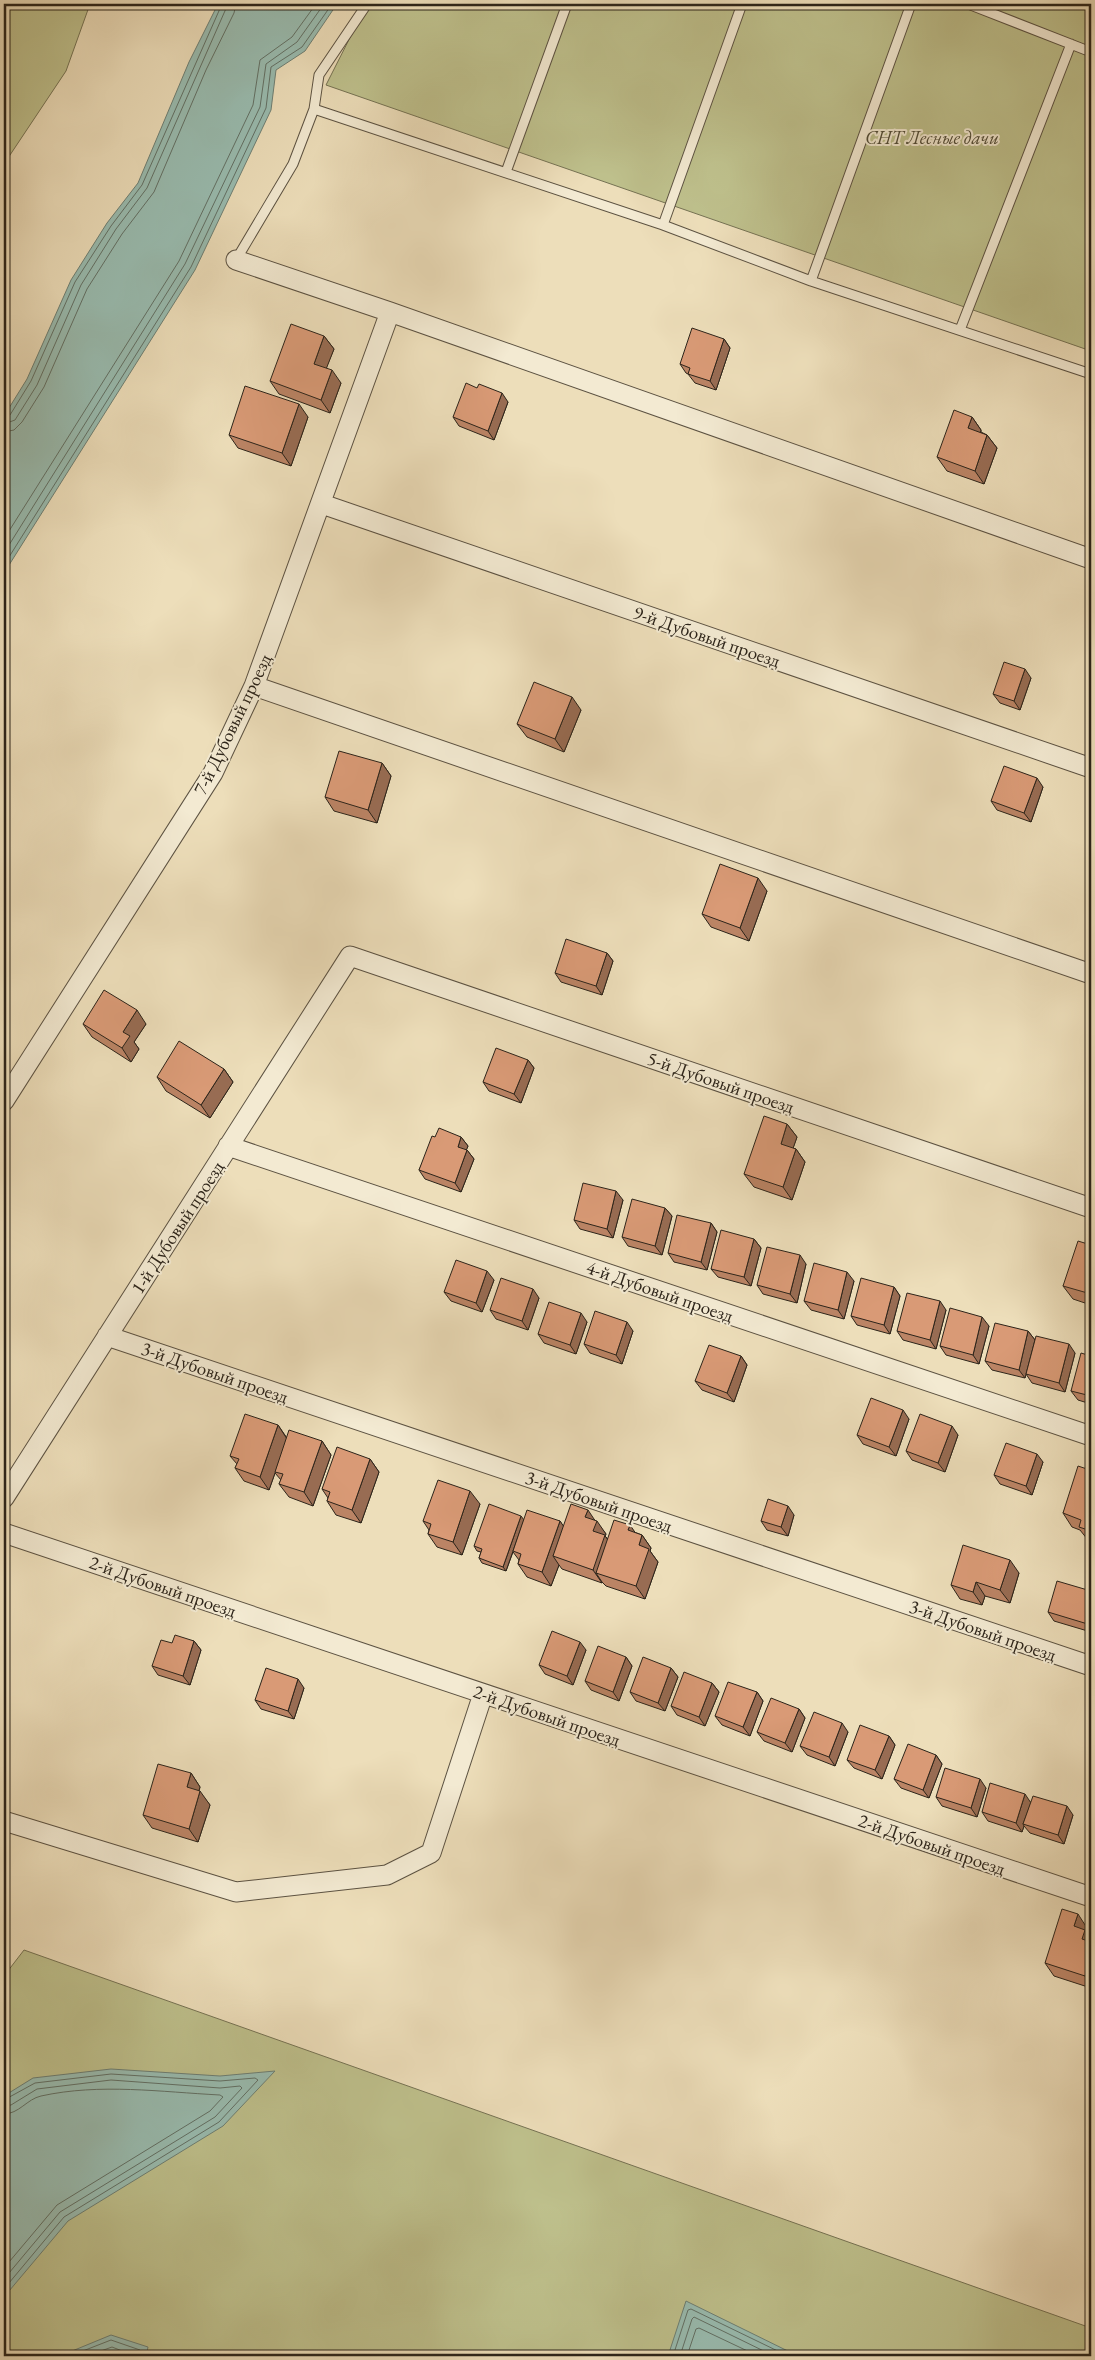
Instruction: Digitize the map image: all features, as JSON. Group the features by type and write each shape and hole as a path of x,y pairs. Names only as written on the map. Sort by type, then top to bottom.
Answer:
{"street":[{"path":"236,260 390,312 1091,558"},
{"name":"7-й Дубовый проезд","path":"4,1102 213,773 254,686 322,504 390,312"},
{"name":"9-й Дубовый проезд","path":"322,504 1091,768"},
{"path":"254,686 1091,974"},
{"name":"1-й Дубовый проезд","path":"4,1498 350,956"},
{"name":"5-й Дубовый проезд","path":"350,956 1091,1208"},
{"name":"4-й Дубовый проезд","path":"228,1146 1091,1436"},
{"name":"3-й Дубовый проезд","path":"107,1336 1091,1666"},
{"name":"2-й Дубовый проезд","path":"4,1533 1091,1897"},
{"path":"4,1820 236,1892 387,1875 431,1853 483,1694"}],"lane":[{"path":"236,260 293,164 314,109 319,75 367,4"},
{"path":"506,172 567,4"},
{"path":"663,225 742,4"},
{"path":"811,281 911,4"},
{"path":"968,4 1091,52"},
{"path":"960,330 1071,44"},
{"path":"314,109 663,225 811,281 1091,374"}],"green space":[{"path":"4,4 90,4 66,71 4,164"},
{"name":"СНТ Лесные дачи","path":"367,4 1091,4 1091,351 326,85"},
{"path":"24,1950 1091,2328 1091,2356 4,2356 4,1976"}],"water":[{"path":"218,4 337,4 305,51 276,70 271,110 195,270 4,573 4,416 27,379 71,280 107,223 138,183 189,62"},
{"path":"111,2069 220,2076 275,2071 223,2126 68,2221 4,2297 4,2096 33,2078"},
{"path":"686,2301 798,2356 668,2356"},
{"path":"111,2335 148,2347 146,2356 60,2356"}],"building":[{"path":"291,324 324,336 314,364 332,370 321,400 270,381"},
{"path":"692,328 724,339 710,381 688,374 690,368 680,364"},
{"path":"466,383 477,388 479,384 502,393 488,431 453,417"},
{"path":"245,386 299,404 282,453 229,435"},
{"path":"954,410 972,417 968,428 987,435 975,471 937,457"},
{"path":"1004,662 1025,669 1014,701 993,694"},
{"path":"534,682 572,697 555,739 517,724"},
{"path":"339,751 382,763 368,810 325,797"},
{"path":"1004,766 1037,778 1024,813 991,801"},
{"path":"720,864 758,878 740,928 702,914"},
{"path":"566,939 607,953 596,986 555,973"},
{"path":"104,990 137,1010 123,1032 130,1036 122,1048 83,1024"},
{"path":"179,1041 224,1069 201,1105 157,1077"},
{"path":"496,1048 528,1060 514,1094 483,1082"},
{"path":"764,1116 787,1124 781,1144 796,1149 783,1187 744,1174"},
{"path":"439,1128 461,1137 458,1147 467,1150 455,1183 419,1170 432,1136 435,1137"},
{"path":"583,1183 616,1191 607,1229 574,1220"},
{"path":"632,1199 665,1208 655,1246 622,1237"},
{"path":"677,1215 711,1223 701,1262 668,1253"},
{"path":"721,1230 754,1239 744,1277 711,1269"},
{"path":"1078,1241 1091,1245 1091,1294 1063,1286"},
{"path":"767,1247 800,1255 790,1294 757,1285"},
{"path":"456,1260 487,1271 476,1303 444,1292"},
{"path":"814,1263 847,1272 838,1310 804,1301"},
{"path":"501,1278 533,1289 522,1321 490,1310"},
{"path":"861,1278 894,1287 884,1325 851,1316"},
{"path":"907,1293 940,1301 930,1340 897,1331"},
{"path":"549,1302 581,1313 570,1345 538,1334"},
{"path":"950,1308 982,1317 973,1355 940,1346"},
{"path":"595,1311 627,1322 616,1355 584,1344"},
{"path":"995,1323 1028,1331 1019,1370 985,1361"},
{"path":"1036,1336 1069,1344 1059,1383 1026,1374"},
{"path":"709,1345 741,1356 727,1393 695,1381"},
{"path":"1081,1353 1091,1356 1091,1396 1071,1391"},
{"path":"871,1398 903,1410 889,1447 857,1435"},
{"path":"245,1414 278,1425 260,1477 235,1468 239,1459 230,1456"},
{"path":"920,1414 952,1426 938,1463 906,1451"},
{"path":"289,1430 322,1441 304,1492 279,1484 283,1474 275,1472"},
{"path":"1006,1443 1037,1454 1026,1486 994,1475"},
{"path":"337,1447 370,1459 352,1510 327,1501 330,1492 322,1489"},
{"path":"1078,1466 1087,1469 1088,1466 1091,1467 1091,1531 1079,1527 1081,1520 1063,1513"},
{"path":"438,1480 470,1491 453,1542 428,1534 431,1524 423,1521"},
{"path":"768,1499 788,1506 781,1527 761,1521"},
{"path":"489,1504 521,1516 503,1567 479,1558 482,1549 474,1546"},
{"path":"571,1504 588,1510 585,1517 597,1521 593,1531 605,1535 593,1570 553,1556"},
{"path":"527,1510 560,1521 542,1572 518,1564 521,1554 513,1551"},
{"path":"614,1520 630,1525 628,1530 642,1535 639,1545 649,1549 636,1586 596,1573"},
{"path":"963,1545 1010,1560 1000,1590 976,1582 973,1592 951,1585"},
{"path":"1057,1581 1091,1591 1091,1625 1048,1612"},
{"path":"552,1631 580,1642 567,1676 539,1665"},
{"path":"175,1635 194,1641 183,1676 152,1666 161,1640 172,1643"},
{"path":"598,1646 626,1657 613,1692 585,1681"},
{"path":"643,1657 671,1668 658,1703 630,1692"},
{"path":"266,1668 298,1679 288,1711 255,1700"},
{"path":"684,1672 712,1683 699,1717 671,1706"},
{"path":"728,1682 757,1692 743,1727 715,1716"},
{"path":"771,1698 799,1709 785,1743 757,1732"},
{"path":"814,1712 842,1723 829,1757 800,1746"},
{"path":"860,1725 889,1736 875,1770 847,1760"},
{"path":"908,1744 936,1755 923,1790 894,1779"},
{"path":"158,1764 191,1773 187,1787 200,1791 189,1829 143,1815"},
{"path":"945,1768 980,1779 971,1808 936,1797"},
{"path":"990,1783 1025,1794 1016,1823 982,1812"},
{"path":"1033,1796 1067,1806 1058,1835 1023,1824"},
{"path":"1062,1909 1078,1914 1074,1926 1085,1930 1082,1939 1091,1942 1091,1956 1085,1976 1045,1963"}]}
